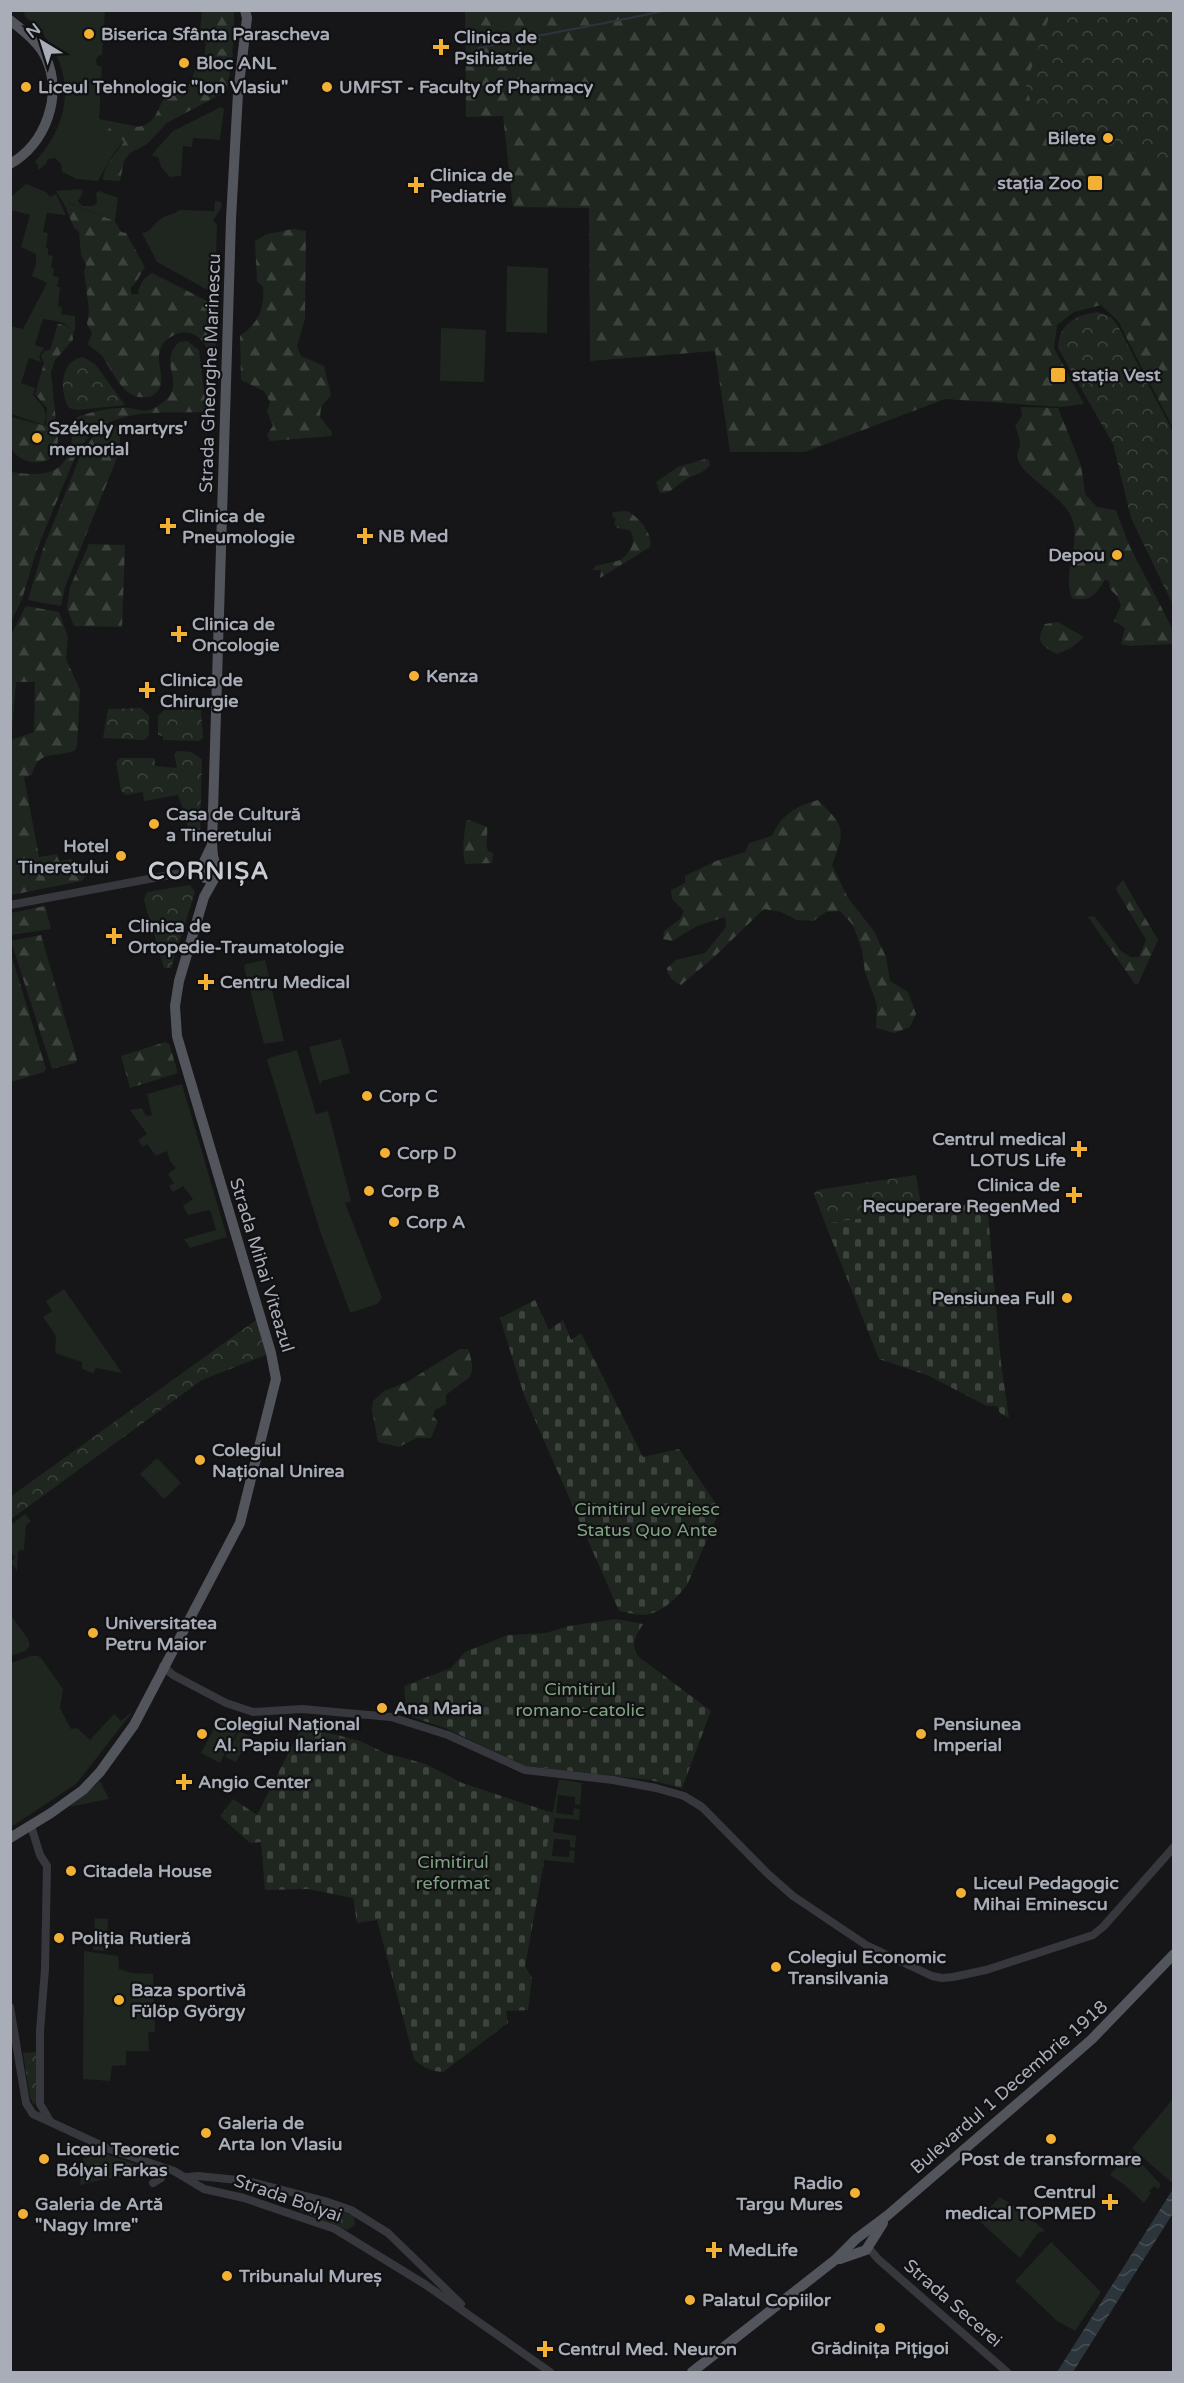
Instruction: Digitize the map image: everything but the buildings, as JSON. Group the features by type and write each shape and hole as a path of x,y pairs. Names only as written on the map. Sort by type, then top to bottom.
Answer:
{"main road":[{"name":"Strada Gheorghe Marinescu","path":"177,1036 175,1006 179,981 204,897 205,872 212,844 231,219 238,93 247,18 245,10"},
{"path":"10,21 35,42 45,57 53,89 49,114 40,136 27,153 10,164"},
{"name":"Strada Gheorghe Marinescu","path":"205,872 210,862 216,865 212,844"},
{"name":"Strada Mihai Viteazul","path":"10,1838 83,1790 126,1737 240,1522 276,1379 271,1353 177,1036"},
{"name":"Bulevardul 1 Decembrie 1918","path":"692,2373 836,2260 856,2239 888,2215 1092,2040 1173,1954"},
{"name":"Bulevardul 1 Decembrie 1918","path":"836,2260 865,2249 888,2215"},
{"path":"856,2239 866,2239 865,2249"}],"street":[{"path":"10,905 186,872 205,872"},
{"path":"163,1666 173,1675 226,1703 252,1712 302,1709 391,1718 448,1735 525,1770 613,1780 684,1796 702,1807 768,1874 794,1896 866,1945 932,1976 942,1978 986,1970 1093,1935 1103,1927 1173,1847"},
{"path":"31,1826 40,1855 47,1866 45,1969 40,2031 40,2098 50,2122"},
{"name":"Strada Bolyai","path":"10,2007 26,2103 33,2114 109,2149 188,2177 204,2188 244,2198 326,2226 377,2253 483,2325"},
{"path":"153,2183 163,2175 160,2167"},
{"name":"Strada Bolyai","path":"188,2177 248,2181 351,2210 388,2233 483,2325"},
{"path":"204,2188 214,2177"},
{"name":"Strada Secerei","path":"865,2249 1006,2373"},
{"path":"403,2270 411,2267 414,2259"},
{"path":"483,2325 549,2373"}],"green space":[{"path":"24,10 105,11 102,55 98,56 96,61 97,65 102,67 99,119 145,128 121,144 98,181 77,179 62,172 61,164 55,158 48,159 46,164 38,170 35,162 59,124 64,105 65,86 61,68 53,50 41,32 25,16"},
{"path":"24,10 67,11 50,19 42,27 37,27 25,16"},
{"path":"202,11 234,11 234,39 227,91 168,122 161,106 166,91 189,89 203,63 206,43 199,41"},
{"path":"215,11 234,11 234,39 219,28 215,20"},
{"path":"465,11 1173,11 1173,428 1118,321 1101,305 1074,312 1057,325 1054,348 1084,404 1061,407 945,399 805,452 730,452 715,351 590,361 589,208 513,207 503,116 466,117"},
{"path":"1051,11 1173,11 1173,161 1158,162 1097,139 1075,136 1044,123 1031,104 1026,84"},
{"path":"225,48 233,53 227,91 168,122 147,144 130,153 124,161 120,181 103,180 108,165 124,142 120,137 105,141 109,129 147,124 156,115 163,101 172,96 180,96 188,88 197,65 213,61 216,52"},
{"path":"221,107 224,109 220,140 193,138 192,147 183,146 181,176 170,177 161,167 158,157 152,156 154,152 173,131"},
{"path":"26,184 46,192 50,197 56,194 66,215 47,213 43,232 48,233 46,248 48,248 48,255 53,256 51,267 54,268 53,276 59,277 58,306 62,307 61,314 75,316 73,334 69,326 65,324 43,319 35,345 44,348 39,356 41,362 29,358 21,383 35,388 33,395 42,405 46,416 44,425 11,414 11,326 23,329 47,283 32,276 36,254 21,247 30,215 11,210 11,197"},
{"path":"81,189 83,192 78,201 82,206 93,206 97,203 96,193 99,191 118,198 115,221 69,203 66,208 56,191"},
{"path":"215,201 221,202 222,206 213,221 217,224 215,291 213,293 157,262 142,233 148,231 162,218 179,210 214,211"},
{"path":"68,203 115,221 121,232 126,233 145,267 131,287 131,294 138,294 142,282 152,273 215,305 217,311 215,359 212,360 197,336 187,332 176,334 162,345 160,350 161,382 157,392 149,397 138,397 119,383 102,356 88,344 92,333 87,324 89,310 84,271 86,265 81,255 79,232 74,228 66,208"},
{"path":"293,229 306,231 305,319 297,346 301,356 324,366 331,395 321,407 320,417 332,432 331,436 270,441 267,434 273,426 267,411 270,402 264,391 241,380 240,336 256,321 263,302 263,287 257,281 255,241 267,234"},
{"path":"507,266 548,268 547,333 506,332"},
{"path":"1097,312 1111,317 1118,326 1173,432 1173,605 1131,518 1113,444 1058,348 1061,333 1070,322 1075,318"},
{"path":"58,324 66,325 72,330 73,340 55,360 51,372 57,448 49,459 30,462 18,456 10,445 11,417 46,426 47,408 35,394 44,363 41,356 44,351 50,350"},
{"path":"441,328 486,330 484,382 440,381"},
{"path":"187,341 199,350 206,408 202,412 147,413 114,420 99,428 86,440 75,457 37,549 22,599 11,622 11,472 42,474 58,468 69,452 72,425 77,417 115,408 146,411 162,403 173,388 170,363 173,349 179,342"},
{"path":"83,357 95,364 125,405 77,410 69,408 63,386 66,370 75,359"},
{"path":"1021,407 1058,408 1081,465 1085,494 1097,507 1116,510 1129,545 1173,630 1173,644 1130,646 1121,644 1125,628 1114,621 1121,605 1117,596 1110,589 1109,581 1105,580 1088,598 1072,598 1069,577 1075,536 1074,526 1071,516 1060,501 1028,474 1019,462 1017,455 1020,442 1015,426 1022,416"},
{"path":"121,424 119,453 65,587 61,606 28,600 43,549 81,454 93,437 107,428"},
{"path":"705,459 709,460 710,465 705,470 671,490 660,493 656,482 678,467"},
{"path":"627,511 644,526 650,537 650,547 600,578 601,570 593,570 595,566 621,560 632,546 633,538 630,530 617,528 614,523 616,519 612,516 613,512"},
{"path":"89,544 125,545 122,627 74,626 67,608 70,587"},
{"path":"26,606 59,612 68,637 66,659 80,690 75,750 43,758 35,767 32,775 24,777 39,857 57,854 59,861 72,859 73,866 88,863 90,869 82,881 11,895 11,740 34,732 35,682 16,682 11,730 11,635"},
{"path":"1058,622 1084,637 1071,648 1057,654 1041,642 1040,635 1045,624"},
{"path":"141,708 149,716 149,735 144,740 103,738 108,709"},
{"path":"164,710 201,710 203,738 199,741 163,740 163,736 158,735 158,716"},
{"path":"178,751 191,752 202,759 200,839 191,843 178,795 144,801 143,792 126,795 121,791 116,762 120,758 155,758 155,766 177,768 174,754"},
{"path":"818,800 834,816 840,829 840,843 832,865 848,898 874,931 886,957 890,981 908,992 916,1014 910,1027 894,1033 876,1028 877,1005 865,972 862,950 853,925 840,911 826,912 813,921 797,920 781,912 764,909 681,985 668,974 667,968 676,960 705,953 726,927 725,917 697,926 672,941 663,939 664,931 680,919 684,911 672,899 671,890 685,883 685,876 716,861 745,852 749,843 772,836 780,822 790,812"},
{"path":"466,821 487,827 487,845 488,851 493,853 492,863 465,864 464,837"},
{"path":"1123,880 1158,940 1138,984 1135,984 1088,917 1094,916 1121,951 1131,957 1139,957 1146,940 1117,891 1116,888"},
{"path":"190,885 195,892 171,968 164,968 144,900 147,892"},
{"path":"45,906 51,929 11,935 11,913"},
{"path":"41,935 77,1060 75,1063 52,1069 11,941"},
{"path":"11,954 46,1069 44,1072 11,1082"},
{"path":"265,960 284,1041 264,1044 244,967 246,964"},
{"path":"341,1039 350,1073 322,1081 320,1085 309,1047"},
{"path":"165,1042 169,1044 178,1073 130,1088 121,1056"},
{"path":"297,1050 316,1114 328,1111 351,1201 345,1203 382,1298 377,1304 353,1312 350,1312 320,1231 267,1060"},
{"path":"182,1084 227,1237 190,1248 184,1239 216,1230 210,1210 188,1215 183,1206 193,1199 183,1186 173,1192 169,1186 174,1183 168,1174 176,1168 170,1161 167,1151 156,1156 147,1144 143,1147 138,1140 147,1134 130,1110 142,1108 146,1116 152,1115 147,1094"},
{"path":"916,1175 922,1211 825,1223 814,1194 817,1190"},
{"path":"987,1202 1001,1363 1009,1418 1000,1413 997,1406 987,1406 927,1375 879,1359 825,1223"},
{"path":"64,1289 122,1373 96,1368 93,1373 82,1369 82,1362 55,1353 56,1336 43,1317 52,1311 46,1301"},
{"name":"Cimitirul evreiesc Status Quo Ante","path":"535,1300 549,1330 563,1320 571,1340 581,1333 643,1457 679,1449 720,1510 687,1585 673,1600 656,1612 643,1615 619,1611 524,1395 500,1318"},
{"path":"260,1317 271,1353 202,1380 11,1519 10,1497"},
{"path":"460,1349 468,1349 472,1373 466,1381 446,1395 446,1404 435,1410 433,1416 438,1422 431,1438 417,1438 399,1447 378,1442 372,1410 373,1401 384,1391 407,1382"},
{"path":"157,1458 181,1483 164,1499 140,1474"},
{"path":"25,1514 31,1521 26,1525 24,1550 18,1551 17,1571 11,1562 15,1558 11,1551 11,1525"},
{"path":"10,1614 28,1639 30,1646 25,1651 11,1656"},
{"name":"Cimitirul romano-catolic","path":"616,1619 643,1624 634,1644 639,1657 711,1711 682,1788 650,1780 526,1766 445,1728 412,1717 410,1707 406,1707 404,1686 451,1668 465,1652 508,1635 546,1633 569,1626"},
{"path":"31,1656 41,1658 63,1689 60,1708 71,1729 77,1728 90,1740 114,1714 121,1721 134,1710 76,1784 11,1827 11,1663"},
{"path":"220,1717 240,1726 220,1763 201,1753"},
{"name":"Cimitirul reformat","path":"301,1728 360,1741 385,1753 426,1764 462,1783 553,1813 525,1966 532,1978 528,2010 506,2011 508,2023 443,2072 427,2068 414,2059 377,1920 357,1923 353,1898 308,1889 265,1890 261,1842 250,1843 220,1816 233,1799 257,1815"},
{"path":"239,1731 250,1736 236,1762 225,1757"},
{"path":"559,1779 582,1783 580,1805 575,1804 575,1797 558,1795 556,1813 573,1815 574,1808 580,1809 579,1820 555,1818 553,1832 576,1836 575,1848 570,1847 570,1840 554,1839 552,1856 569,1857 570,1850 575,1851 574,1863 544,1860"},
{"path":"100,1781 109,1799 69,1807"},
{"path":"95,1918 108,1919 107,1951 93,1950"},
{"name":"Baza sportivă Fülöp György","path":"84,1951 118,1956 119,1969 132,1973 153,1974 155,2032 148,2032 149,2051 126,2051 126,2065 112,2066 110,2081 83,2079"},
{"path":"36,2052 37,2101 34,2105 30,2097 23,2053"},
{"path":"1173,2099 1174,2179 1171,2182 1132,2148"},
{"path":"85,2145 153,2169 156,2171 155,2175 152,2177 117,2176 80,2185"},
{"path":"1130,2151 1161,2185 1158,2189 1154,2186 1149,2191 1151,2193 1144,2203 1110,2175"},
{"path":"1000,2197 1026,2214 1045,2231 1038,2233 1020,2258 978,2220"},
{"path":"301,2198 354,2216 355,2225 347,2230 298,2210"},
{"path":"1051,2242 1101,2292 1075,2331 1057,2321 1015,2281"}],"water":[{"path":"1173,2189 1173,2213 1073,2372 1057,2372"}],"waterway":[{"path":"479,48 668,10"}],"place":[{"name":"Biserica Sfânta Parascheva","path":"89,34"},
{"name":"Clinica de Psihiatrie","path":"441,47"},
{"name":"Bloc ANL","path":"184,63"},
{"name":"Liceul Tehnologic \"Ion Vlasiu\"","path":"26,87"},
{"name":"UMFST - Faculty of Pharmacy","path":"327,87"},
{"name":"Bilete","path":"1108,138"},
{"name":"stația Zoo","path":"1095,183"},
{"name":"Clinica de Pediatrie","path":"416,185"},
{"name":"stația Vest","path":"1058,375"},
{"name":"Székely martyrs' memorial","path":"37,438"},
{"name":"Clinica de Pneumologie","path":"168,526"},
{"name":"NB Med","path":"365,536"},
{"name":"Depou","path":"1117,555"},
{"name":"Clinica de Oncologie","path":"179,634"},
{"name":"Kenza","path":"414,676"},
{"name":"Clinica de Chirurgie","path":"147,690"},
{"name":"Casa de Cultură a Tineretului","path":"154,824"},
{"name":"Hotel Tineretului","path":"121,856"},
{"name":"Clinica de Ortopedie-Traumatologie","path":"114,936"},
{"name":"Centru Medical","path":"206,982"},
{"name":"Corp C","path":"367,1096"},
{"name":"Centrul medical LOTUS Life","path":"1079,1149"},
{"name":"Corp D","path":"385,1153"},
{"name":"Corp B","path":"369,1191"},
{"name":"Clinica de Recuperare RegenMed","path":"1074,1195"},
{"name":"Corp A","path":"394,1222"},
{"name":"Pensiunea Full","path":"1067,1298"},
{"name":"Colegiul Național Unirea","path":"200,1460"},
{"name":"Universitatea Petru Maior","path":"93,1633"},
{"name":"Ana Maria","path":"382,1708"},
{"name":"Colegiul Național Al. Papiu Ilarian","path":"202,1734"},
{"name":"Pensiunea Imperial","path":"921,1734"},
{"name":"Angio Center","path":"184,1782"},
{"name":"Citadela House","path":"71,1871"},
{"name":"Liceul Pedagogic Mihai Eminescu","path":"961,1893"},
{"name":"Poliția Rutieră","path":"59,1938"},
{"name":"Colegiul Economic Transilvania","path":"776,1967"},
{"name":"Baza sportivă Fülöp György","path":"119,2000"},
{"name":"Galeria de Arta Ion Vlasiu","path":"206,2133"},
{"name":"Post de transformare","path":"1051,2139"},
{"name":"Liceul Teoretic Bólyai Farkas","path":"44,2159"},
{"name":"Radio Targu Mures","path":"855,2193"},
{"name":"Centrul medical TOPMED","path":"1110,2202"},
{"name":"Galeria de Artă \"Nagy Imre\"","path":"23,2214"},
{"name":"MedLife","path":"714,2250"},
{"name":"Tribunalul Mureș","path":"227,2276"},
{"name":"Palatul Copiilor","path":"690,2300"},
{"name":"Grădinița Pițigoi","path":"880,2328"},
{"name":"Centrul Med. Neuron","path":"545,2349"}],"district":[{"name":"CORNIȘA","path":"209,871"}]}
